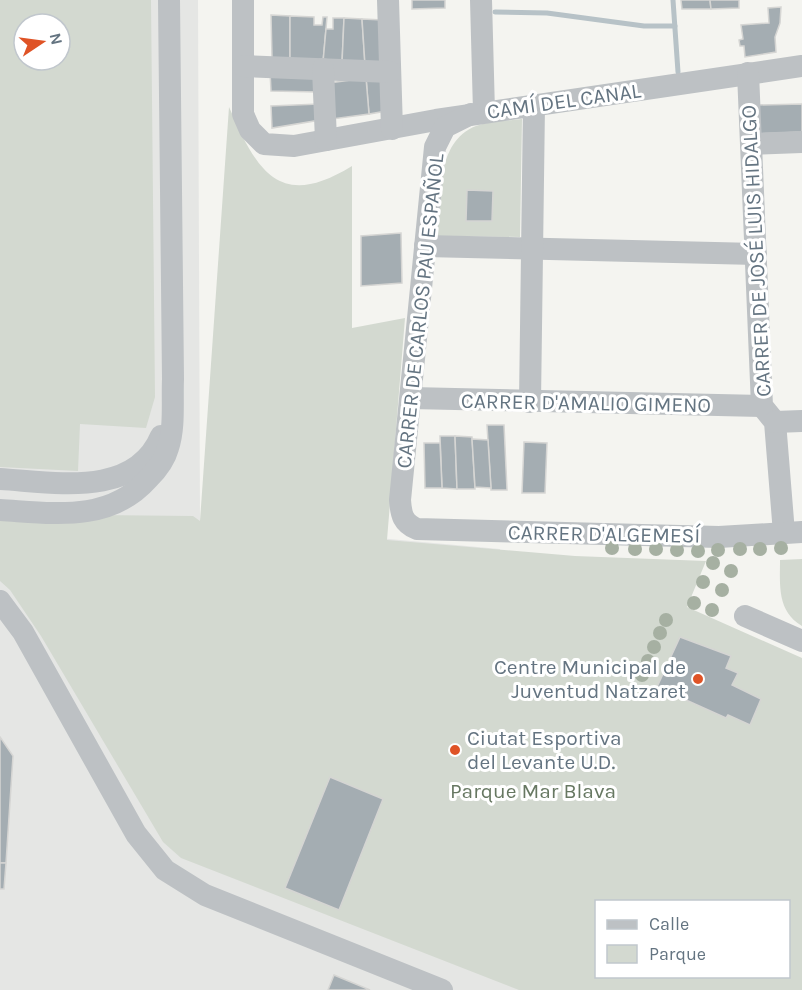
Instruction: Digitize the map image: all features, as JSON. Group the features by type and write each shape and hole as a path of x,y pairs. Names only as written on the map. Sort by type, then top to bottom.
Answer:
{"street":[{"path":"0,510 87,513 114,504 141,488 168,451 172,434 173,379 169,0"},
{"path":"243,0 243,66 390,72"},
{"path":"388,0 392,129"},
{"path":"477,113 481,0"},
{"name":"CAMÍ DEL CANAL","path":"243,66 243,114 250,130 264,144 294,146 477,113 802,66"},
{"path":"323,69 326,140"},
{"name":"CARRER DE JOSÉ LUIS HIDALGO","path":"748,73 756,254 769,414 793,533"},
{"path":"530,402 534,105"},
{"name":"CARRER DE CARLOS PAU ESPAÑOL","path":"407,524 401,513 400,500 435,147 445,127 477,113"},
{"path":"751,144 802,142"},
{"path":"426,246 756,254"},
{"path":"0,479 87,484 110,480 130,470 145,459 159,441 164,430 173,379"},
{"name":"CARRER D'AMALIO GIMENO","path":"411,398 769,414 802,421"},
{"name":"CARRER D'ALGEMESÍ","path":"407,524 417,529 719,537 793,533"},
{"path":"0,601 23,632 136,834 165,870 205,895 442,990"},
{"path":"745,616 802,641"}],"shaded area":[{"path":"0,0 198,0 200,522 500,549 542,990 0,990"}],"green space":[{"path":"0,0 151,0 155,397 146,428 80,424 78,471 0,467"},
{"name":"Ciutat Esportiva del Levante U.D.","path":"229,107 239,130 261,166 274,177 288,184 306,185 327,179 352,166 352,328 405,318 387,540 575,556 706,561 687,607 802,658 802,990 519,990 181,858 163,842 41,636 10,590 0,581 0,514 193,516 200,521"},
{"path":"522,119 520,237 437,236 440,189 447,158 453,145 463,134 476,126"},
{"path":"802,559 802,626 788,613 784,605 780,588 780,560"}],"building":[{"path":"412,0 445,0 445,8 412,9"},
{"path":"681,0 710,0 711,9 682,9"},
{"path":"710,0 739,0 739,8 711,9"},
{"path":"781,7 780,23 775,37 776,52 745,57 744,46 740,46 739,40 743,39 741,25 769,23 768,8"},
{"path":"271,15 290,16 290,60 272,58"},
{"path":"290,16 314,17 314,25 322,25 323,17 327,17 323,62 290,60"},
{"path":"333,18 344,18 342,63 323,62 326,29 333,29"},
{"path":"344,18 362,19 365,65 342,63"},
{"path":"362,19 383,20 385,66 365,65"},
{"path":"270,71 316,73 318,92 271,91"},
{"path":"385,76 386,111 369,114 366,77"},
{"path":"366,78 369,114 332,119 329,83"},
{"path":"319,104 320,120 272,128 271,106"},
{"path":"802,104 802,132 759,134 758,105"},
{"path":"467,190 493,191 492,221 466,221"},
{"path":"401,233 402,283 361,286 361,236"},
{"path":"487,425 504,425 507,490 491,490"},
{"path":"440,436 455,436 457,489 442,488"},
{"path":"455,436 472,437 475,489 457,489"},
{"path":"472,439 488,440 491,488 475,487"},
{"path":"524,442 547,443 545,493 522,493"},
{"path":"424,443 440,443 442,488 425,488"},
{"name":"Centre Municipal de Juventud Natzaret","path":"680,637 731,656 726,668 738,673 732,685 761,699 750,725 728,715 726,718 657,687"},
{"path":"0,737 13,756 6,863 0,863"},
{"path":"330,777 383,799 339,910 285,888"},
{"path":"0,863 6,863 4,889 0,889"},
{"path":"334,975 370,990 328,990"}],"waterway":[{"path":"673,0 678,72"},
{"path":"495,12 547,13 644,26 675,26"}],"place":[{"name":"Centre Municipal de Juventud Natzaret","path":"698,679"},
{"name":"Ciutat Esportiva del Levante U.D.","path":"455,750"}],"park label":[{"name":"Parque Mar Blava","path":"533,791"}]}
